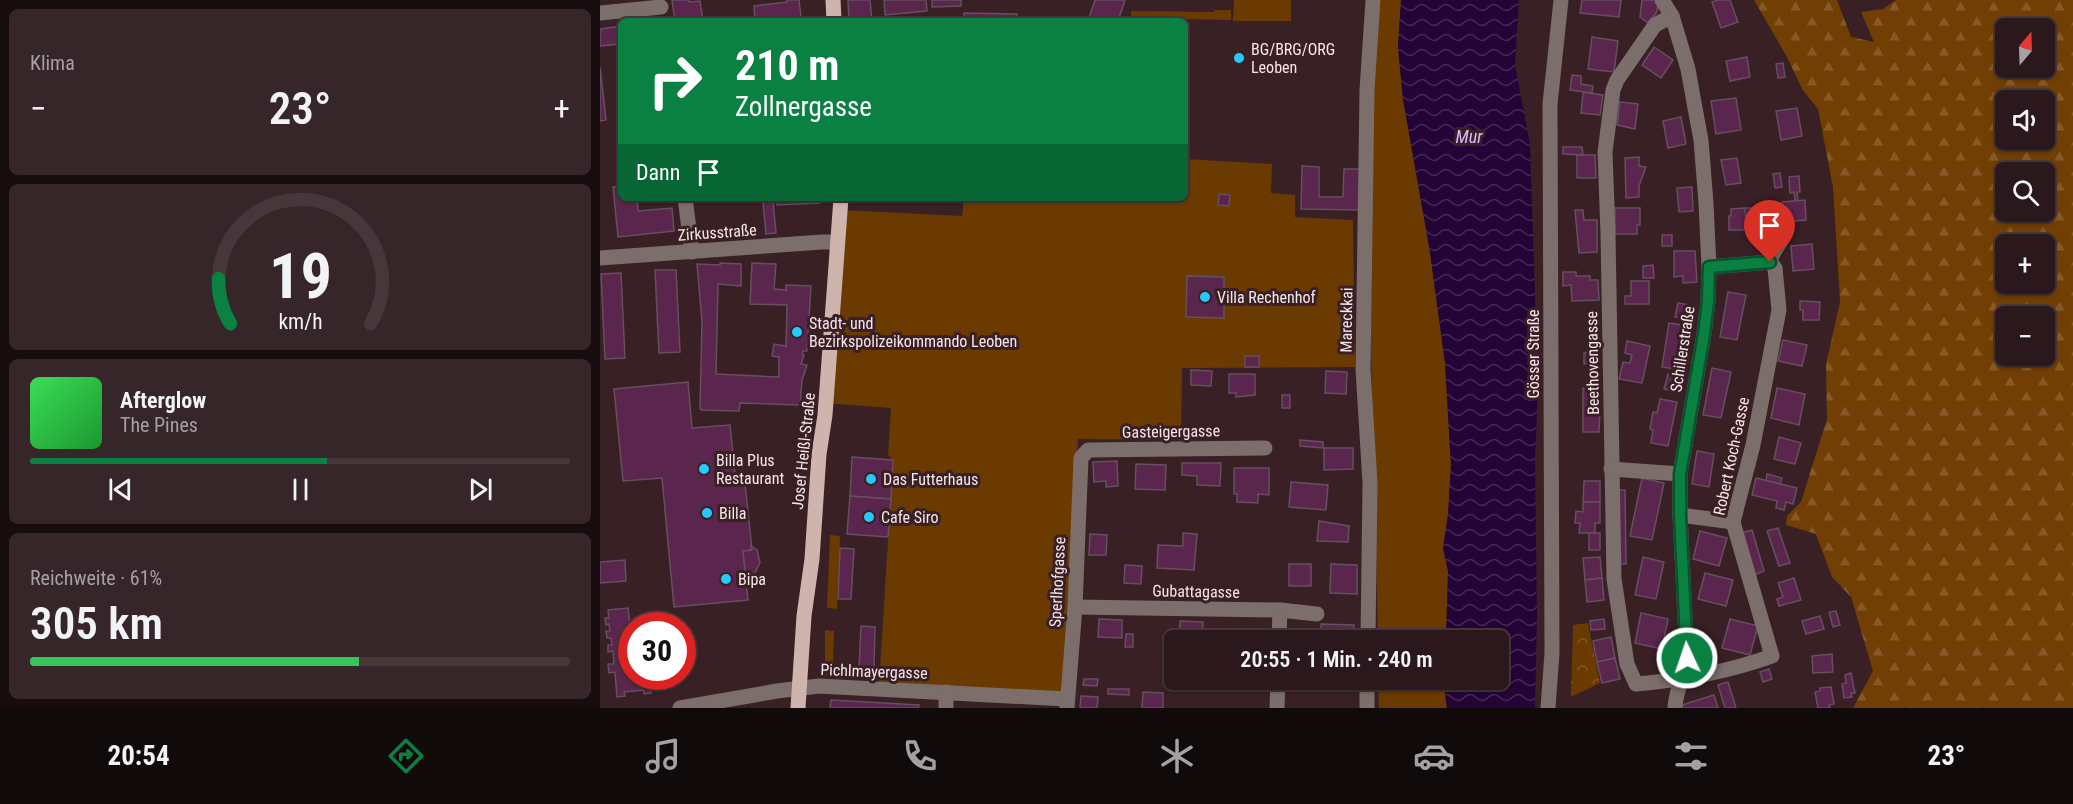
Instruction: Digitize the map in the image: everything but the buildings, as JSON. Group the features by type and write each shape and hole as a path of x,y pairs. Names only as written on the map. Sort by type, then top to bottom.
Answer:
{"main road":[{"path":"833,0 834,18"},
{"name":"Josef Heißl-Straße","path":"798,708 804,616 812,558 819,454 825,415 841,201"}],"street":[{"name":"Mareckkai","path":"1368,630 1370,483 1364,369 1367,90 1373,0"},
{"name":"Gösser Straße","path":"1548,708 1552,653 1550,104 1561,0"},
{"name":"Schillerstraße","path":"1662,0 1672,16 1688,69 1701,140 1709,267 1704,334 1680,474 1687,658 1675,708"},
{"path":"600,13 661,9"},
{"name":"Beethovengasse","path":"1672,16 1655,25 1617,80 1613,90 1605,152 1614,579 1627,664 1636,684 1683,680"},
{"path":"685,201 692,252"},
{"path":"1709,267 1770,262 1784,236"},
{"name":"Zirkusstraße","path":"600,258 837,242"},
{"name":"Robert Koch-Gasse","path":"1683,680 1773,662 1733,522 1753,445 1779,310 1775,268 1770,262"},
{"name":"Gasteigergasse","path":"1081,458 1088,450 1265,448"},
{"name":"Sperlhofgasse","path":"1067,703 1075,606 1081,458"},
{"path":"1611,469 1680,474"},
{"path":"1680,515 1733,522"},
{"name":"Gubattagasse","path":"1075,606 1280,610 1317,614"},
{"path":"1280,610 1280,630"},
{"name":"Pichlmayergasse","path":"681,708 819,686 946,692 1067,703"},
{"path":"1277,708 1278,690"},
{"path":"1367,690 1367,708"},
{"path":"946,692 946,708"}],"green space":[{"path":"1234,0 1291,0 1291,21 1233,21"},
{"path":"1380,0 1401,0 1398,47 1403,99 1430,252 1445,363 1451,465 1448,515 1443,548 1448,571 1446,630 1378,630 1370,317 1372,107"},
{"path":"1754,0 1837,0 1851,37 1874,42 1861,12 1883,9 1896,0 2073,0 2073,708 1853,708 1873,671 1851,597 1832,577 1816,534 1786,525 1787,516 1801,502 1827,419 1826,364 1840,302 1833,187 1818,109 1802,89 1788,59"},
{"path":"1215,10 1231,10 1231,20 1131,18 1131,11 1214,12"},
{"path":"1188,159 1272,164 1271,193 1295,195 1295,217 1353,220 1355,367 1182,368 1181,440 1078,439 1062,693 879,685 893,460 888,455 891,408 826,403 841,210 962,216 964,201 1188,201"},
{"path":"830,535 840,536 837,609 827,608"},
{"path":"1588,623 1600,683 1571,697 1573,625"},
{"path":"825,630 834,631 833,666 858,667 858,672 878,673 877,679 825,675"},
{"path":"1378,690 1444,690 1447,708 1379,708"}],"water":[{"name":"Mur","path":"1401,0 1519,0 1515,65 1530,144 1538,391 1535,460 1537,617 1535,708 1447,708 1444,690 1509,690 1509,630 1446,630 1448,571 1443,548 1448,515 1451,465 1445,363 1430,252 1403,99 1398,47"}],"place":[{"name":"BG/BRG/ORG Leoben","path":"1239,58"},
{"name":"Villa Rechenhof","path":"1205,297"},
{"name":"Stadt- und Bezirkspolizeikommando Leoben","path":"797,332"},
{"name":"Billa Plus Restaurant","path":"704,469"},
{"name":"Das Futterhaus","path":"871,479"},
{"name":"Billa","path":"707,513"},
{"name":"Cafe Siro","path":"869,517"},
{"name":"Bipa","path":"726,579"}],"route":[{"path":"1687,658 1680,474 1704,334 1709,267 1770,262"}]}
